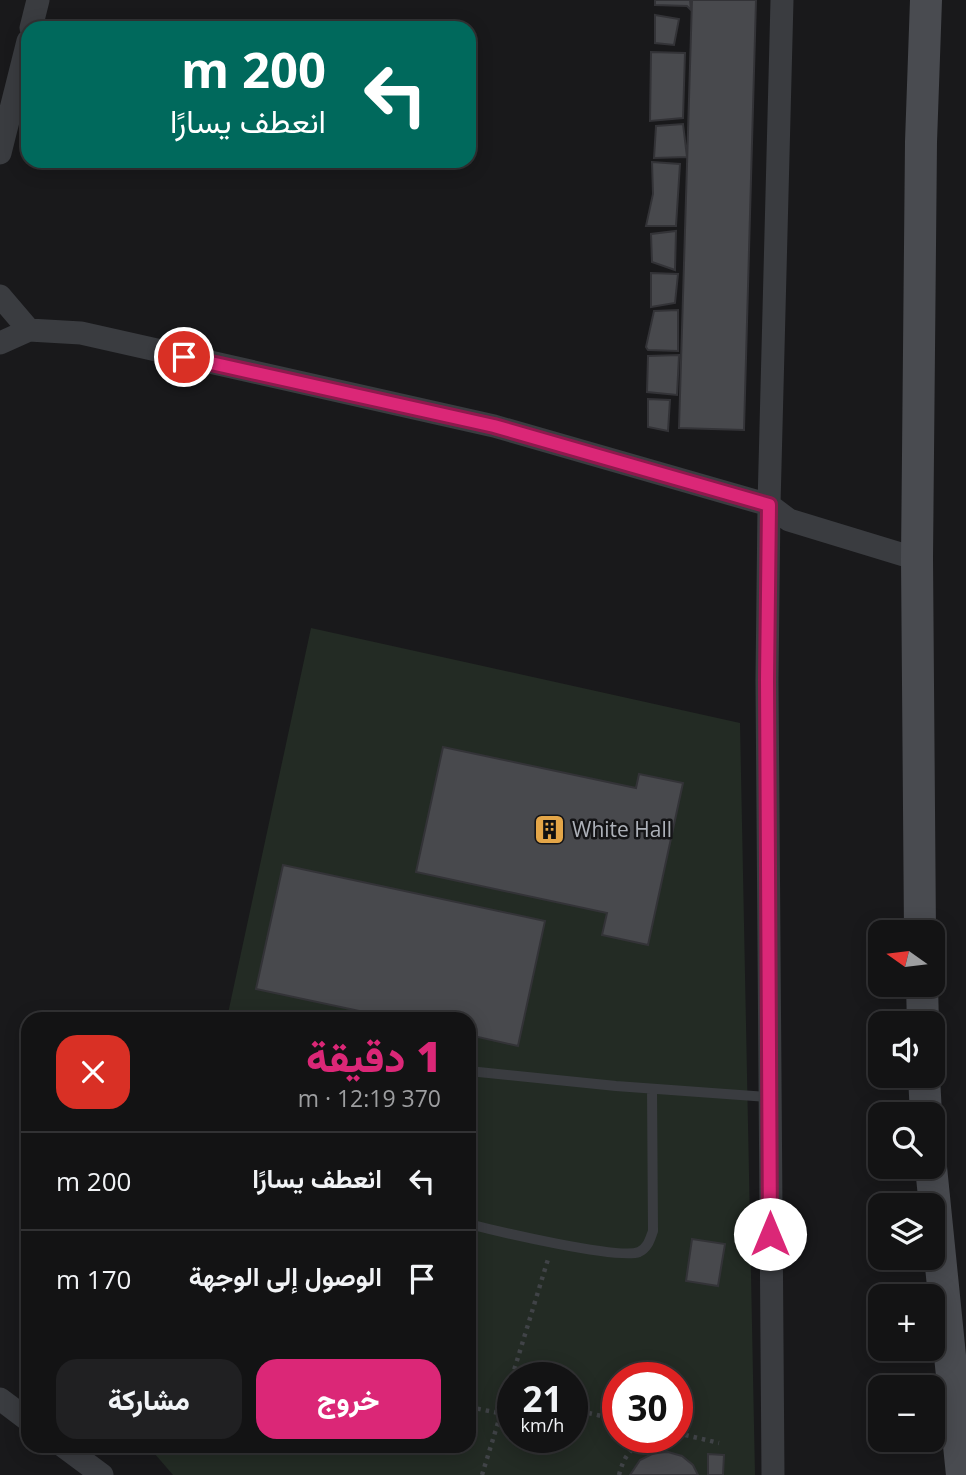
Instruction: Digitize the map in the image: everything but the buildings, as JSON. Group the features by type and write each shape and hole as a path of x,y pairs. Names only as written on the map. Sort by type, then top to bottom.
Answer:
{"street":[{"path":"33,21 38,0"},
{"path":"773,1475 767,693 782,0"},
{"path":"920,920 916,559 920,142 926,0"},
{"path":"0,153 21,69"},
{"path":"0,296 29,330"},
{"path":"0,343 29,330 80,334 494,426 769,505 789,520 916,559"},
{"path":"932,1179 962,1475"},
{"path":"0,1399 21,1415"},
{"path":"72,1453 102,1475"}],"lane":[{"path":"476,1072 769,1097"},
{"path":"476,1225 554,1242 626,1253 639,1252 648,1246 653,1231 652,1089"}],"path":[{"path":"515,1362 554,1242"},
{"path":"476,1408 497,1413"},
{"path":"482,1475 497,1420"},
{"path":"693,1437 719,1443"},
{"path":"619,1475 622,1461 628,1453"}],"shaded area":[{"path":"311,628 740,723 755,1475 173,1475 154,1453 476,1453 476,1012 228,1012"}],"place":[{"name":"White Hall","path":"549,830"}],"route":[{"path":"184,357 494,426 769,505 767,680 770,1234"}]}
